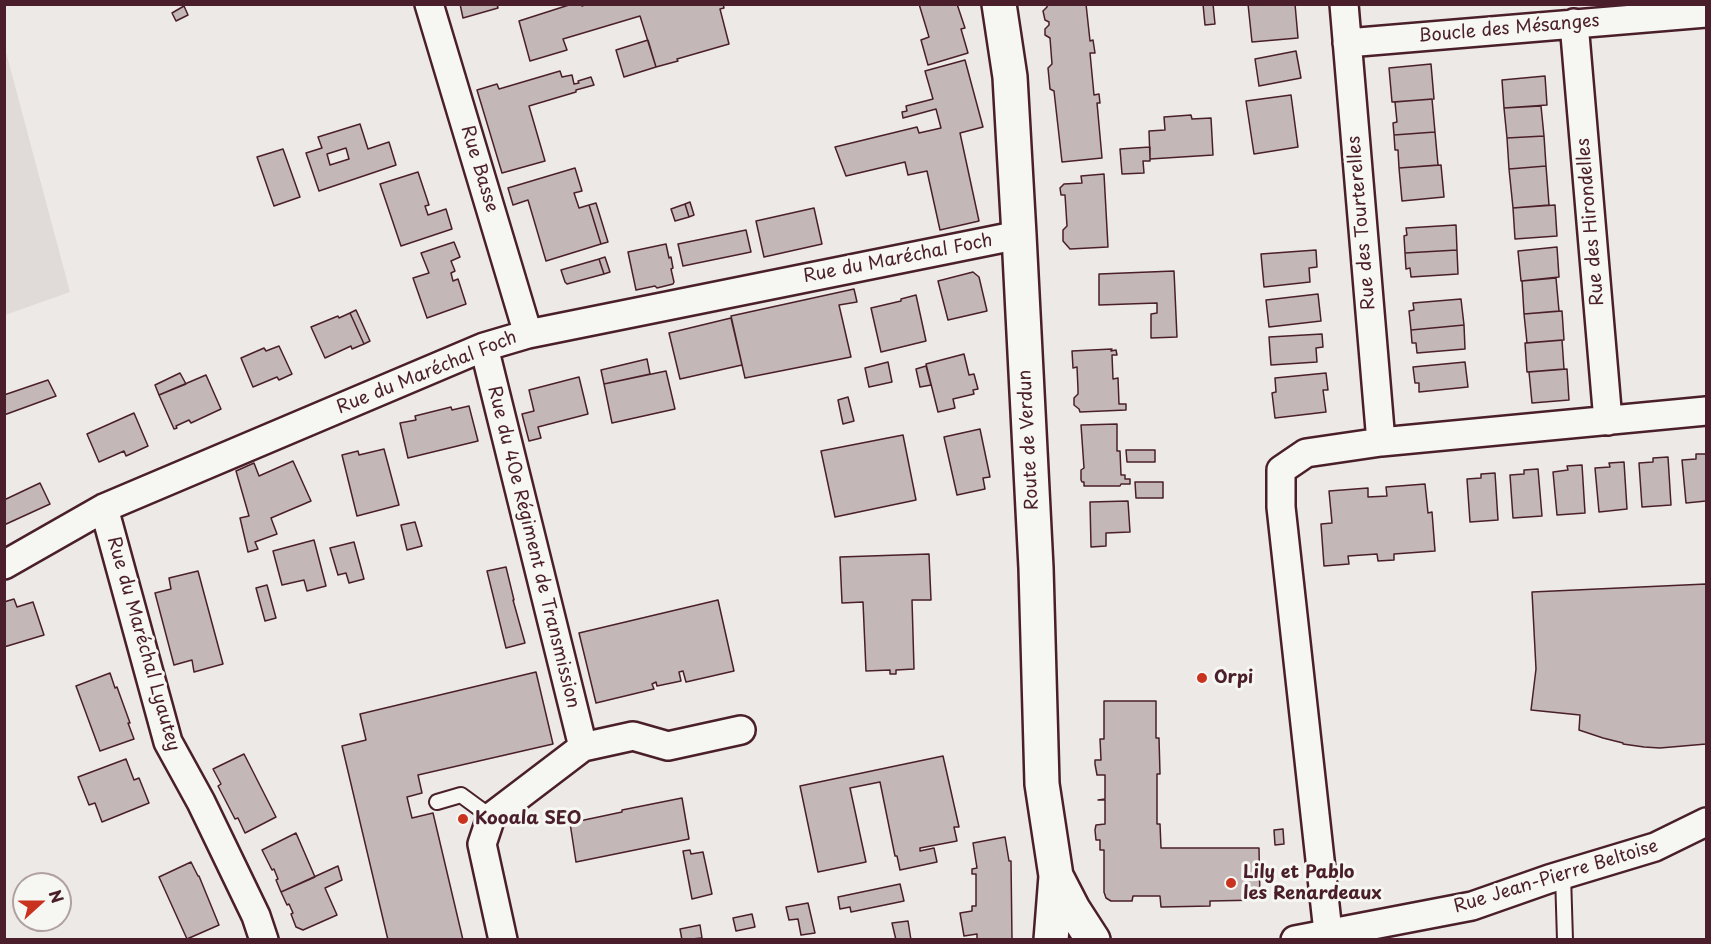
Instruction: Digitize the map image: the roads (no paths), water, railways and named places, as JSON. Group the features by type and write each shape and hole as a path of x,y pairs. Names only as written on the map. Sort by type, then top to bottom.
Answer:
{"main road":[{"name":"Route de Verdun","path":"999,4 1010,77 1019,235 1036,568 1041,784 1056,876 1052,939"},
{"name":"Route de Verdun","path":"1056,876 1073,909 1094,939"}],"street":[{"name":"Rue Basse","path":"429,4 528,334"},
{"name":"Rue des Tourterelles","path":"1344,4 1381,442"},
{"name":"Boucle des Mésanges","path":"1347,43 1707,13"},
{"name":"Rue des Hirondelles","path":"1574,23 1608,421"},
{"name":"Rue du Maréchal Foch","path":"4,565 104,508 484,347 528,334 1019,235"},
{"name":"Rue du 40e Régiment de Transmission","path":"484,347 583,747"},
{"path":"1328,932 1281,507 1281,470 1306,453 1381,442 1707,411"},
{"name":"Rue du Maréchal Lyautey","path":"104,508 168,742 201,802 256,916 264,939"},
{"path":"503,939 482,844 491,817 583,747 633,736 668,746 741,730"},
{"name":"Rue Jean-Pierre Beltoise","path":"1295,939 1472,906 1655,847 1707,822"}],"lane":[{"path":"437,802 461,795 491,817"},
{"path":"1563,875 1565,939"}],"place":[{"name":"Orpi","path":"1202,678"},
{"name":"Kooala SEO","path":"463,819"},
{"name":"Lily et Pablo les Renardeaux","path":"1231,883"}]}
